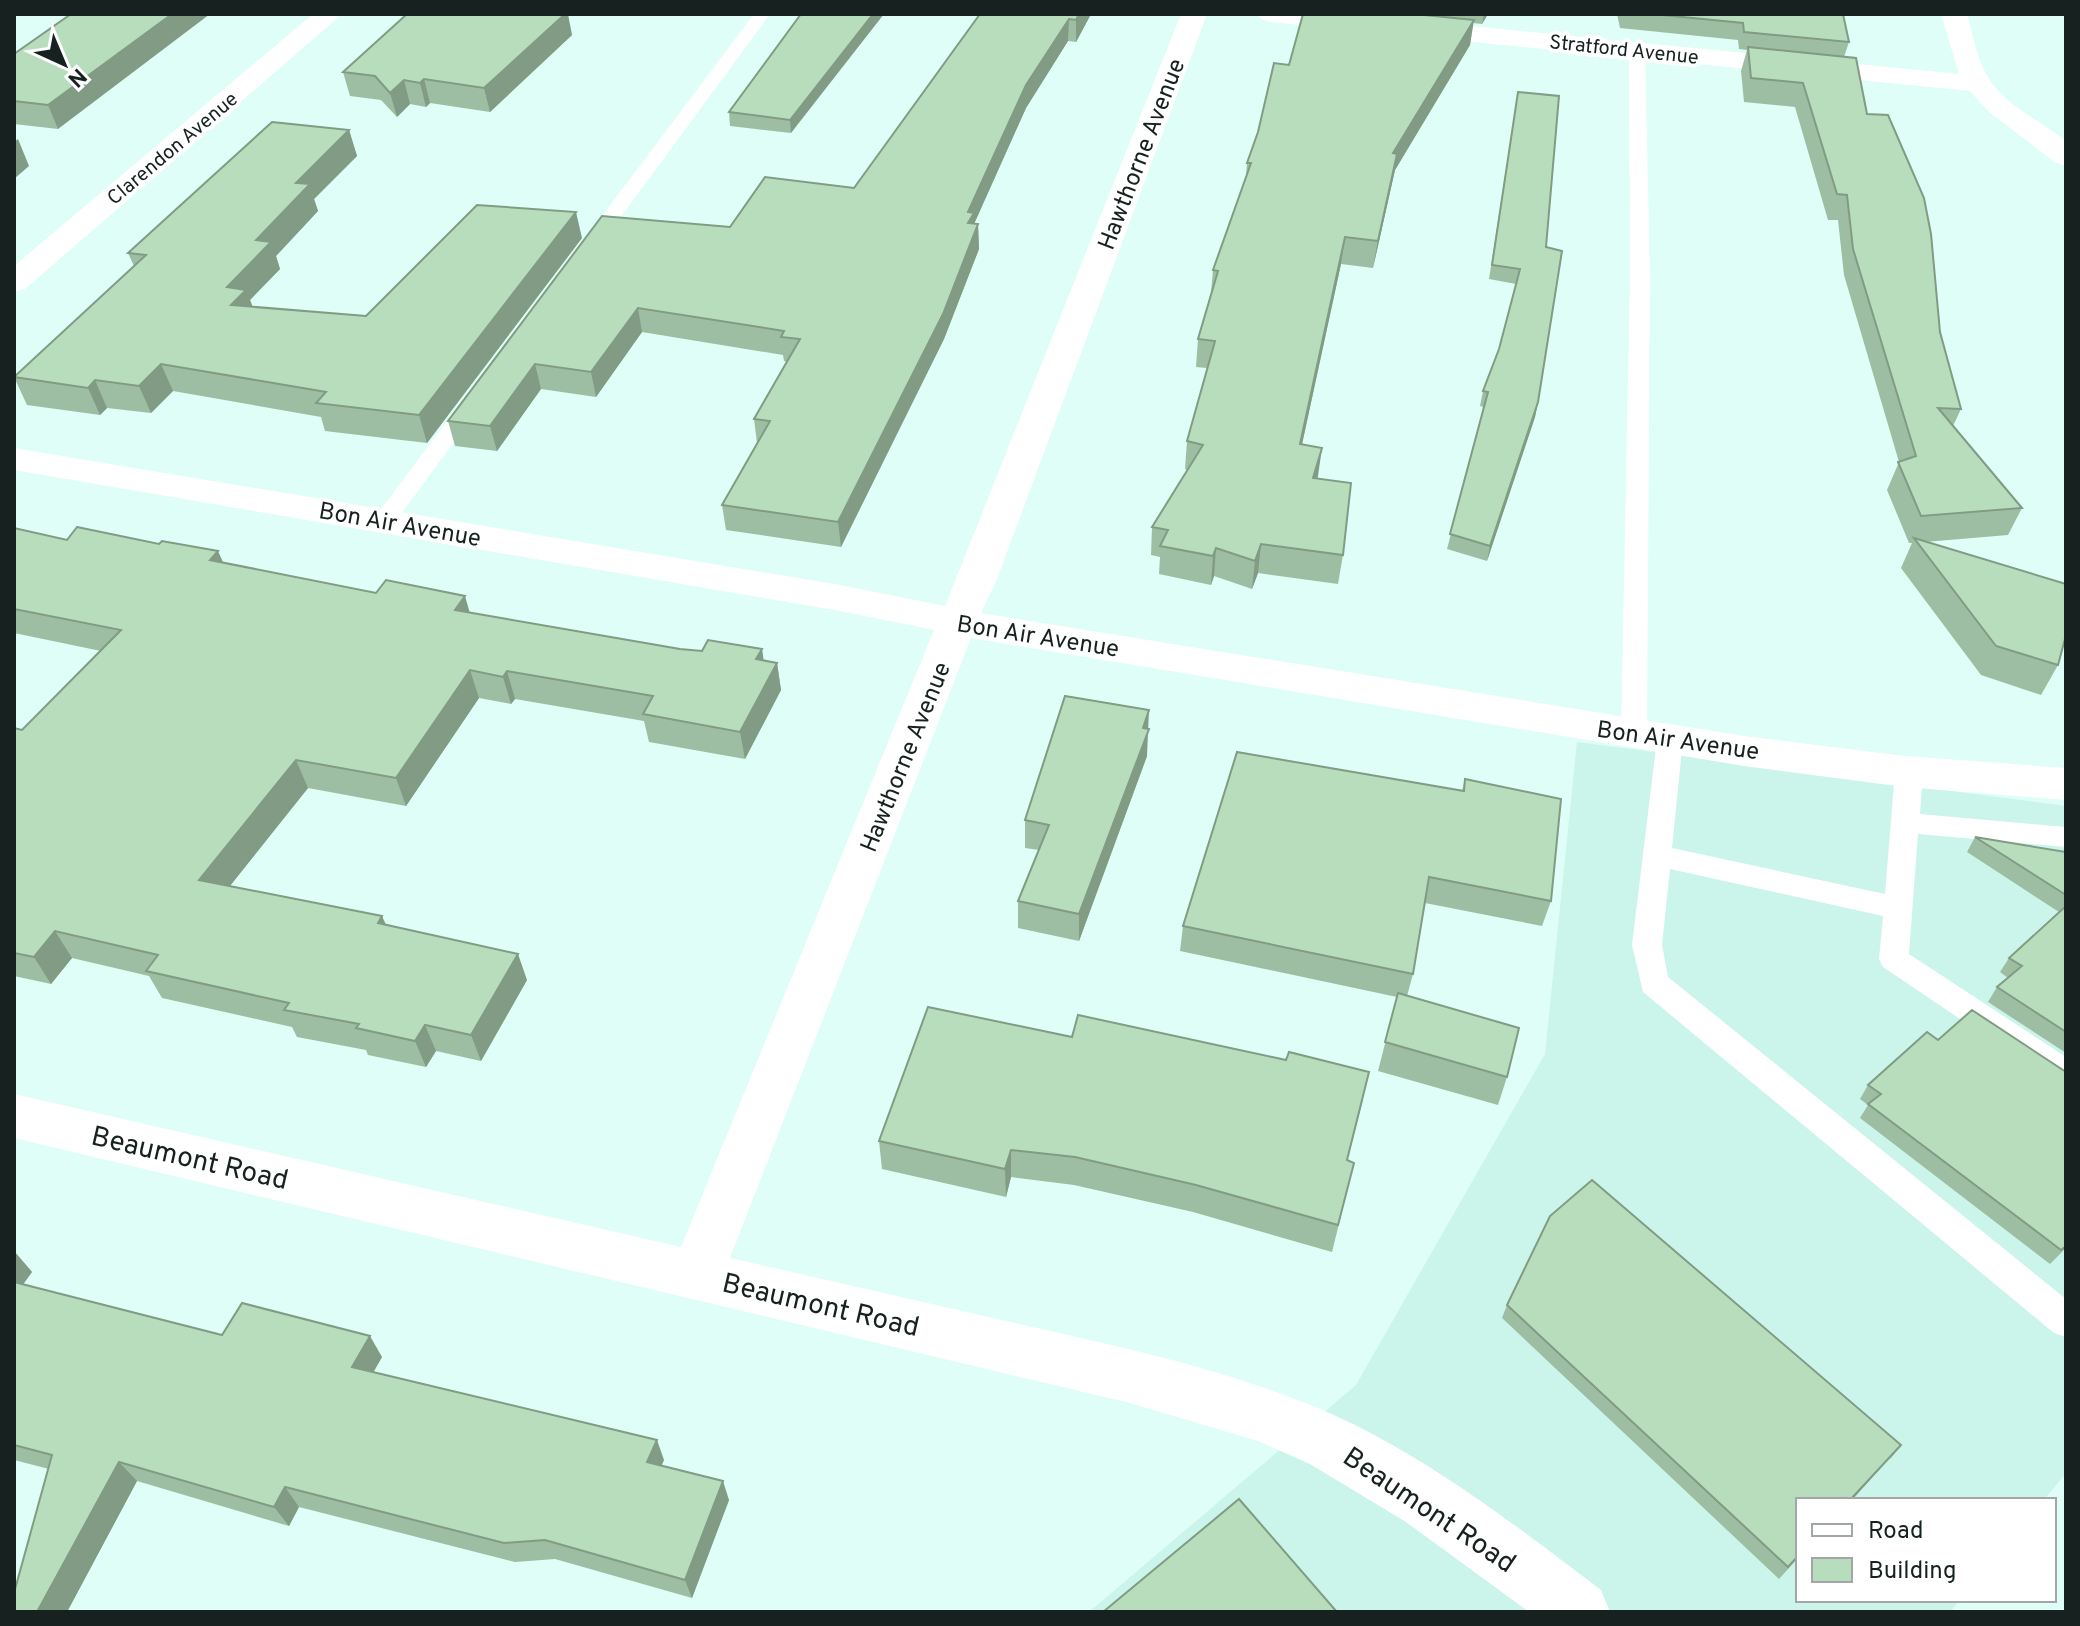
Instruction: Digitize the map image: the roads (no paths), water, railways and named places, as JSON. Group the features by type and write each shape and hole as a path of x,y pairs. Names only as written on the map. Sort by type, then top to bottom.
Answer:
{"street":[{"name":"Clarendon Avenue","path":"14,282 329,14"},
{"name":"Hawthorne Avenue","path":"697,1274 957,623 978,579 1194,14"},
{"name":"Stratford Avenue","path":"1270,14 1978,84"},
{"path":"1954,14 1968,63 1978,84 1989,97 2061,147"},
{"name":"Bon Air Avenue","path":"14,459 840,598 957,623 1652,737 1909,771 2066,784"},
{"name":"Beaumont Road","path":"14,1116 1130,1376 1252,1411 1331,1444 1402,1486 1579,1612"}],"lane":[{"path":"573,268 762,14"},
{"path":"1637,50 1640,275 1657,855 1647,945 1654,983 2066,1321"},
{"path":"384,521 488,382"},
{"path":"1909,771 1894,959 2066,1074"},
{"path":"1905,823 2066,837"},
{"path":"1657,855 1898,908"}]}
